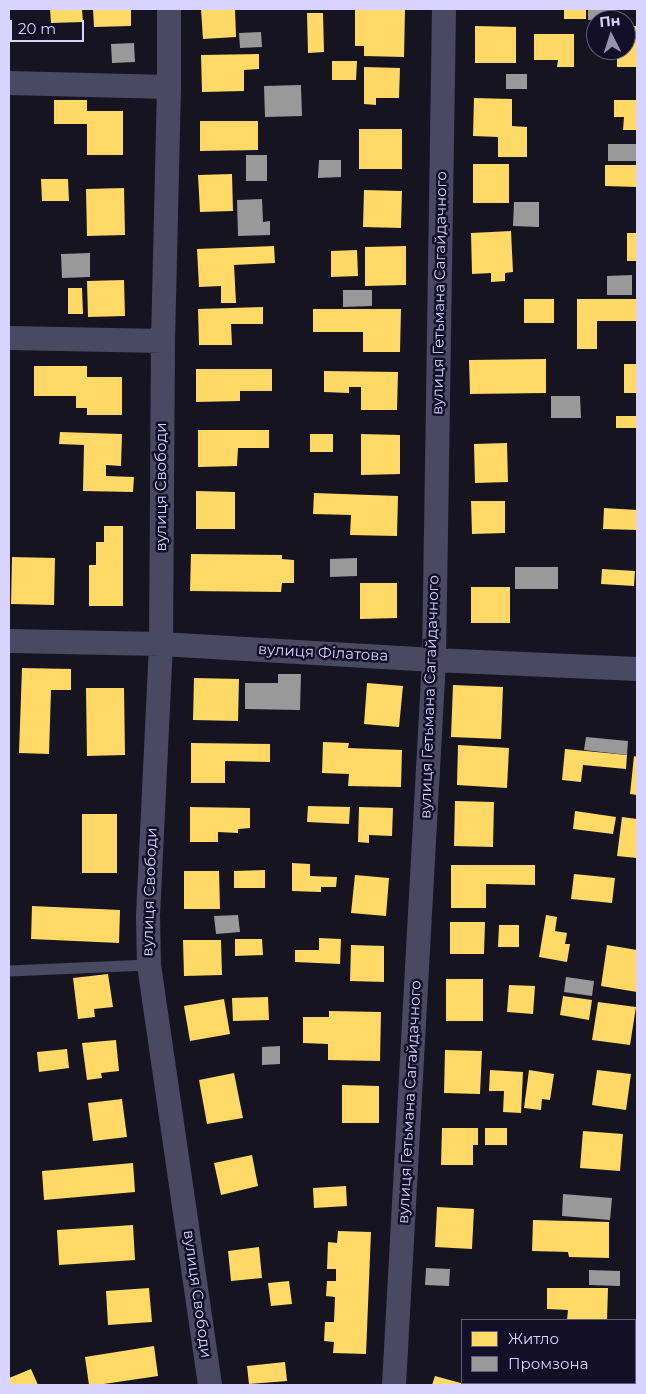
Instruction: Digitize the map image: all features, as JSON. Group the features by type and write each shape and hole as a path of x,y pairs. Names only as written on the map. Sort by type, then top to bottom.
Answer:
{"street":[{"name":"вулиця Свободи","path":"168,9 169,87 163,341 161,644 148,916 148,965 210,1385"},
{"name":"вулиця Гетьмана Сагайдачного","path":"394,1385 434,660 444,9"},
{"path":"9,83 169,87"},
{"path":"9,338 163,341"},
{"name":"вулиця Філатова","path":"9,641 161,644 434,660 637,669"}],"lane":[{"name":"вулиця Свободи","path":"9,970 148,965"}],"building: Житло":[{"path":"50,9 82,9 83,22 51,23"},
{"path":"93,9 131,9 131,26 94,27"},
{"path":"201,9 235,9 236,37 203,39"},
{"path":"355,9 405,9 404,57 364,56 364,46 355,46"},
{"path":"564,9 586,9 586,19 564,19"},
{"path":"307,13 323,13 324,52 308,53"},
{"path":"475,26 516,27 516,63 475,63"},
{"path":"637,26 637,67 617,67 617,60 636,60"},
{"path":"534,34 574,34 574,67 557,67 558,60 534,60"},
{"path":"259,54 259,69 244,70 244,91 202,92 201,55"},
{"path":"332,61 357,61 356,80 332,80"},
{"path":"364,67 400,68 399,98 376,98 376,105 364,104"},
{"path":"474,98 512,99 512,126 527,127 527,157 498,157 498,137 473,136"},
{"path":"54,100 87,100 87,111 123,111 123,155 87,155 87,124 54,124"},
{"path":"614,100 637,100 637,130 623,130 624,117 614,117"},
{"path":"200,121 258,121 258,150 200,151"},
{"path":"359,129 402,129 402,169 359,169"},
{"path":"473,164 509,164 509,203 473,203"},
{"path":"605,165 637,165 637,187 605,186"},
{"path":"232,174 233,211 200,212 198,175"},
{"path":"41,179 68,179 69,201 42,201"},
{"path":"124,188 125,235 87,236 86,189"},
{"path":"364,190 402,191 401,228 363,227"},
{"path":"511,231 513,272 505,273 505,281 491,282 491,273 472,274 471,233"},
{"path":"627,233 637,233 637,261 627,261"},
{"path":"274,246 275,263 234,265 236,303 221,303 221,286 199,287 197,249"},
{"path":"406,246 406,285 365,286 365,247"},
{"path":"357,250 358,276 331,277 331,251"},
{"path":"124,280 125,316 88,317 87,281"},
{"path":"68,288 82,288 83,314 68,314"},
{"path":"524,299 554,299 554,323 524,323"},
{"path":"577,299 637,299 637,321 597,321 597,349 577,349"},
{"path":"263,307 263,324 231,324 232,345 199,345 198,309"},
{"path":"313,309 401,309 400,352 363,352 363,332 313,332"},
{"path":"546,359 546,393 470,394 469,360"},
{"path":"624,364 637,364 637,393 624,393"},
{"path":"34,366 87,366 87,377 122,377 122,415 87,415 87,408 76,408 76,396 34,396"},
{"path":"196,369 272,369 272,391 240,391 240,401 196,402"},
{"path":"324,371 398,372 397,410 361,410 361,387 349,387 349,393 324,392"},
{"path":"616,416 637,416 637,428 616,428"},
{"path":"198,430 269,430 269,448 238,448 237,466 198,467"},
{"path":"60,432 122,434 121,466 106,465 106,476 134,477 133,492 83,491 84,445 59,444"},
{"path":"310,434 333,434 333,452 310,452"},
{"path":"361,434 400,435 400,474 361,475"},
{"path":"507,443 508,482 475,483 474,444"},
{"path":"196,491 235,492 235,529 196,529"},
{"path":"314,493 398,496 397,536 350,535 351,515 313,514"},
{"path":"471,501 505,501 505,533 472,534"},
{"path":"604,508 637,510 637,530 603,529"},
{"path":"104,526 123,526 123,606 89,606 89,565 96,565 96,542 104,542"},
{"path":"191,554 282,555 282,559 294,560 294,583 282,583 281,592 190,591"},
{"path":"12,557 55,558 54,605 11,604"},
{"path":"602,569 635,571 634,586 601,584"},
{"path":"360,583 397,583 397,618 360,619"},
{"path":"471,587 510,587 510,623 471,623"},
{"path":"22,668 71,669 71,690 51,690 49,754 19,753"},
{"path":"194,678 239,679 238,721 193,720"},
{"path":"367,683 403,686 399,727 364,724"},
{"path":"453,685 503,687 501,739 451,737"},
{"path":"86,688 124,688 125,755 87,756"},
{"path":"323,742 349,743 348,748 402,750 401,787 348,786 349,774 322,773"},
{"path":"191,743 270,744 270,762 225,761 225,783 191,783"},
{"path":"458,745 509,748 507,788 457,785"},
{"path":"565,749 627,755 626,769 583,765 581,782 562,780"},
{"path":"634,756 637,757 637,795 630,794"},
{"path":"455,801 494,802 493,847 454,846"},
{"path":"308,806 350,807 349,824 307,822"},
{"path":"190,807 250,808 250,828 238,829 238,833 218,832 218,842 190,842"},
{"path":"359,807 393,808 392,836 369,835 369,843 358,842"},
{"path":"575,811 616,817 613,834 573,829"},
{"path":"82,814 117,814 117,873 82,873"},
{"path":"622,817 637,819 637,858 617,856"},
{"path":"292,863 310,864 310,876 337,877 336,887 321,887 321,892 292,891"},
{"path":"451,865 535,865 535,885 486,884 486,908 451,908"},
{"path":"265,870 265,888 234,888 234,871"},
{"path":"184,871 219,871 220,909 184,909"},
{"path":"574,874 615,878 612,903 571,899"},
{"path":"355,875 389,878 386,916 351,913"},
{"path":"32,906 120,910 119,943 31,939"},
{"path":"546,915 557,917 555,931 567,933 565,944 570,944 567,962 539,957"},
{"path":"450,922 485,922 484,954 450,954"},
{"path":"499,925 519,925 519,947 498,947"},
{"path":"319,938 341,939 340,964 295,962 295,950 319,950"},
{"path":"235,939 262,939 263,955 235,956"},
{"path":"183,940 221,940 222,975 184,976"},
{"path":"351,945 384,946 384,982 350,981"},
{"path":"607,945 637,950 637,992 601,986"},
{"path":"108,974 113,1007 94,1009 95,1017 78,1019 73,978"},
{"path":"446,979 483,979 483,1021 446,1021"},
{"path":"509,985 535,986 533,1014 507,1012"},
{"path":"563,996 592,1000 589,1020 560,1015"},
{"path":"268,997 269,1020 233,1021 232,998"},
{"path":"224,999 230,1034 190,1041 184,1006"},
{"path":"598,1002 636,1007 630,1045 592,1040"},
{"path":"329,1011 381,1012 380,1061 328,1060 328,1044 303,1043 303,1017 329,1017"},
{"path":"116,1040 119,1071 101,1073 102,1078 87,1080 82,1043"},
{"path":"67,1049 69,1068 39,1072 37,1052"},
{"path":"445,1050 482,1051 480,1094 444,1093"},
{"path":"490,1070 523,1072 521,1113 503,1112 504,1091 489,1091"},
{"path":"529,1070 554,1074 550,1100 542,1099 541,1110 524,1108"},
{"path":"597,1070 631,1074 626,1110 592,1105"},
{"path":"234,1073 243,1118 207,1124 199,1080"},
{"path":"342,1085 379,1086 379,1123 342,1123"},
{"path":"122,1099 127,1137 93,1141 88,1103"},
{"path":"442,1128 478,1128 478,1145 473,1145 473,1165 441,1165"},
{"path":"485,1128 507,1128 507,1145 485,1145"},
{"path":"583,1131 623,1134 620,1171 580,1168"},
{"path":"252,1155 258,1186 221,1195 214,1163"},
{"path":"133,1163 135,1192 44,1200 42,1171"},
{"path":"346,1186 347,1206 314,1208 313,1188"},
{"path":"437,1207 474,1209 472,1249 435,1247"},
{"path":"533,1220 609,1222 609,1258 569,1257 568,1252 532,1251"},
{"path":"133,1225 135,1260 59,1265 57,1230"},
{"path":"338,1231 371,1232 366,1354 333,1353 334,1342 324,1341 325,1322 334,1322 335,1297 326,1296 327,1281 336,1281 336,1269 327,1269 328,1242 337,1243"},
{"path":"259,1247 262,1278 231,1281 228,1251"},
{"path":"289,1281 292,1304 271,1306 268,1283"},
{"path":"149,1288 152,1322 108,1325 106,1291"},
{"path":"547,1288 608,1288 607,1319 567,1319 568,1310 547,1309"},
{"path":"154,1346 158,1376 89,1385 85,1357"},
{"path":"285,1362 287,1381 249,1384 247,1366"},
{"path":"31,1369 38,1385 9,1385 9,1378"},
{"path":"435,1376 468,1385 432,1385"},
{"path":"531,1384 594,1384 594,1385"}],"building: Промзона":[{"path":"588,9 611,9 611,10"},
{"path":"261,32 262,47 240,48 239,33"},
{"path":"134,43 135,62 112,63 111,44"},
{"path":"506,74 527,74 527,89 506,89"},
{"path":"301,85 302,116 265,117 264,86"},
{"path":"608,144 637,144 637,161 608,161"},
{"path":"246,155 267,155 267,181 246,181"},
{"path":"319,160 341,160 341,177 318,178"},
{"path":"262,199 263,222 270,221 270,235 238,236 237,200"},
{"path":"514,202 539,202 539,227 513,226"},
{"path":"90,253 90,277 62,278 61,254"},
{"path":"632,275 632,295 607,295 607,276"},
{"path":"343,290 372,290 372,306 343,307"},
{"path":"551,396 580,396 581,418 551,418"},
{"path":"357,558 357,576 330,577 330,559"},
{"path":"515,567 558,567 558,589 515,589"},
{"path":"278,674 301,674 300,710 245,709 245,683 278,683"},
{"path":"586,737 628,741 627,755 584,750"},
{"path":"238,915 240,932 216,934 214,916"},
{"path":"566,977 594,981 592,996 564,992"},
{"path":"280,1046 280,1064 262,1065 262,1047"},
{"path":"563,1194 612,1198 610,1220 562,1216"},
{"path":"426,1268 450,1269 449,1286 425,1285"},
{"path":"589,1270 620,1271 620,1286 589,1285"}]}
